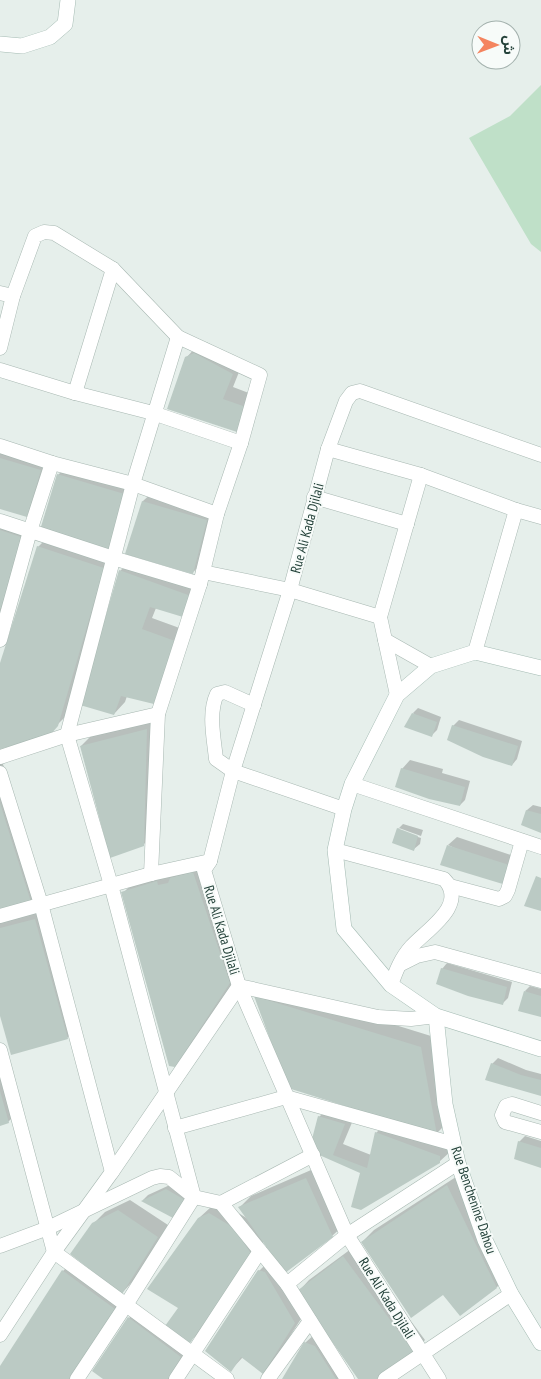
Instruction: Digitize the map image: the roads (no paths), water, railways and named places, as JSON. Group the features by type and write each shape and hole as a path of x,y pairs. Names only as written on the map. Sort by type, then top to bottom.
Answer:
{"street":[{"path":"0,44 22,46 50,37 65,24 68,0"},
{"path":"0,348 7,295 35,236 44,232 54,233 114,269 178,338 260,375 241,442 217,514 201,578 158,714 150,874"},
{"path":"75,393 114,269"},
{"path":"77,1379 194,1197 174,1128 111,885 67,735 132,484 178,338"},
{"path":"0,370 75,393 154,413 241,442"},
{"name":"Rue Ali Kada Djilali","path":"439,1379 347,1235 239,986 204,870 210,861 233,771 290,590 328,449 346,401 352,393 360,391 541,455"},
{"path":"0,446 52,463 132,484 217,514"},
{"path":"328,449 421,475 516,510 541,517"},
{"path":"0,640 30,531 52,463"},
{"path":"397,695 380,617 421,475"},
{"path":"314,497 407,524"},
{"path":"475,652 516,510"},
{"path":"0,520 113,558 201,578 290,590 380,617"},
{"path":"385,640 431,666"},
{"path":"541,668 475,652 431,666 397,695 352,784 344,809 335,850 344,929 391,985 436,1016 541,1049"},
{"path":"254,705 225,692 216,694 213,702 216,759 233,771 344,809"},
{"path":"0,757 67,735 158,714"},
{"path":"0,773 41,904 112,1172"},
{"path":"352,784 541,848"},
{"path":"450,886 499,899 505,896 522,841"},
{"path":"335,850 444,879 450,886 452,896 444,915 410,947 398,966 391,985"},
{"path":"0,916 150,874 210,861"},
{"path":"398,966 417,956 435,952 541,981"},
{"path":"0,1335 54,1252 112,1172 239,986 378,1017 411,1019 436,1016"},
{"name":"Rue Benchenine Dahou","path":"436,1016 445,1104 458,1163 484,1240 511,1294 541,1343"},
{"path":"0,1050 54,1252 227,1379"},
{"path":"174,1128 286,1097 454,1144"},
{"path":"541,1113 512,1104 506,1106 502,1115 505,1122 541,1132"},
{"path":"221,1203 313,1155"},
{"path":"287,1284 347,1235 458,1163"},
{"path":"0,1246 48,1228 152,1178 160,1176 169,1177 194,1197 221,1203 287,1284 347,1379"},
{"path":"176,1379 260,1251"},
{"path":"385,1379 511,1294"},
{"path":"268,1379 310,1321"}]}
